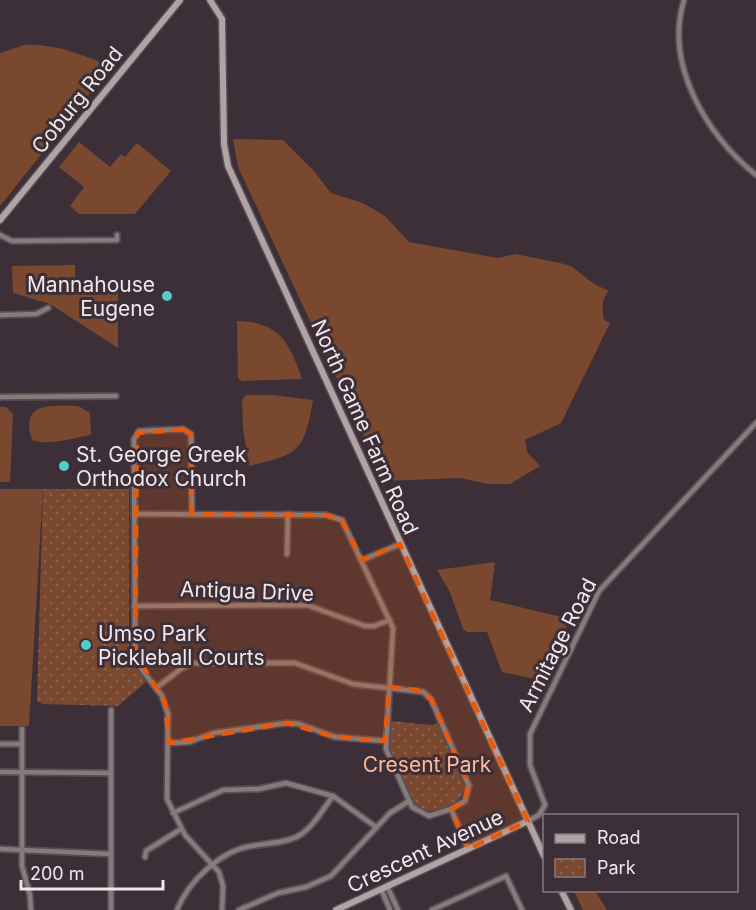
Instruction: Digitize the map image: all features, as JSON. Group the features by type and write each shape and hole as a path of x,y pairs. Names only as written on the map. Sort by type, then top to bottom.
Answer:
{"main road":[{"name":"Coburg Road","path":"0,220 180,0"},
{"name":"North Game Farm Road","path":"210,0 222,20 224,144 228,166 543,854"},
{"name":"Crescent Avenue","path":"336,910 528,821"},
{"path":"562,892 571,910"}],"street":[{"path":"684,0 680,16 679,40 692,90 704,116 721,141 756,176"},
{"path":"0,236 12,241 117,240 117,235"},
{"path":"0,315 36,314 48,308"},
{"path":"0,397 116,396"},
{"name":"Armitage Road","path":"528,821 539,815 545,805 529,760 530,734 599,591 756,423"},
{"path":"192,514 190,434 183,429 145,429 137,433 134,439 135,653 142,670 165,703 169,742 165,789 173,813 181,829 214,865 222,883 222,910"},
{"path":"134,514 288,514 329,515 339,518 348,529 390,620 393,635 389,687 386,741 409,801 414,809 425,815 451,809 462,803 469,795 468,784 429,697 417,690 389,687 352,684 296,663 189,664 156,688"},
{"path":"287,554 288,514"},
{"path":"362,560 400,544"},
{"name":"Antigua Drive","path":"134,606 307,605 365,626 374,626 390,620"},
{"path":"111,710 111,910"},
{"path":"169,742 189,742 214,733 287,723 300,724 334,737 386,741"},
{"path":"22,729 22,868 31,897 31,910"},
{"path":"0,744 22,744"},
{"path":"0,772 111,773"},
{"path":"173,813 214,793 231,789 259,789 286,783 333,796 376,827"},
{"path":"177,910 192,885 214,865 242,847 299,836 312,825 333,796"},
{"path":"239,910 278,893 306,887 331,876 392,811 409,801"},
{"path":"451,809 468,849"},
{"path":"145,857 146,851 181,829"},
{"path":"0,849 110,854"},
{"path":"432,910 507,876 522,910"},
{"path":"384,888 390,910"},
{"path":"384,888 398,910"}],"highlighted area":[{"path":"183,429 191,434 192,514 326,515 342,520 362,560 400,544 528,821 468,849 451,809 465,801 468,784 431,699 417,690 389,687 385,741 335,737 287,723 169,743 165,703 135,653 137,433"}],"green space":[{"path":"24,45 58,48 111,67 0,206 0,53"},
{"path":"233,139 283,140 313,170 331,193 363,203 385,216 409,242 498,258 515,254 560,263 571,266 594,284 609,291 603,301 603,308 604,320 610,323 561,423 525,440 527,452 540,466 510,484 488,484 460,478 385,481 238,167"},
{"path":"79,142 110,167 121,154 125,157 137,143 171,171 135,214 79,214 70,206 84,187 59,167"},
{"path":"75,265 75,286 118,286 118,348 50,304 13,293 12,266"},
{"path":"237,321 263,325 280,336 287,344 302,379 242,381 238,378"},
{"path":"246,395 273,395 313,400 306,430 297,448 279,458 249,466 243,428 242,400"},
{"path":"48,406 78,406 90,413 91,435 54,442 32,440 29,427 30,418 34,412"},
{"path":"0,407 6,407 13,414 10,482 0,482"},
{"path":"0,489 43,489 29,726 0,726"},
{"path":"43,489 129,489 129,650 132,662 146,682 118,706 43,704 37,701"},
{"path":"495,562 490,600 570,619 540,680 502,672 487,632 467,632 463,629 450,592 437,570"},
{"name":"Cresent Park","path":"390,721 433,725 439,722 465,783 464,791 455,803 439,811 423,810 416,805 396,767 390,750"},
{"path":"574,892 596,892 607,910 583,910"}],"place":[{"name":"Mannahouse Eugene","path":"167,296"},
{"name":"St. George Greek Orthodox Church","path":"64,466"},
{"name":"Umso Park Pickleball Courts","path":"86,645"}]}
